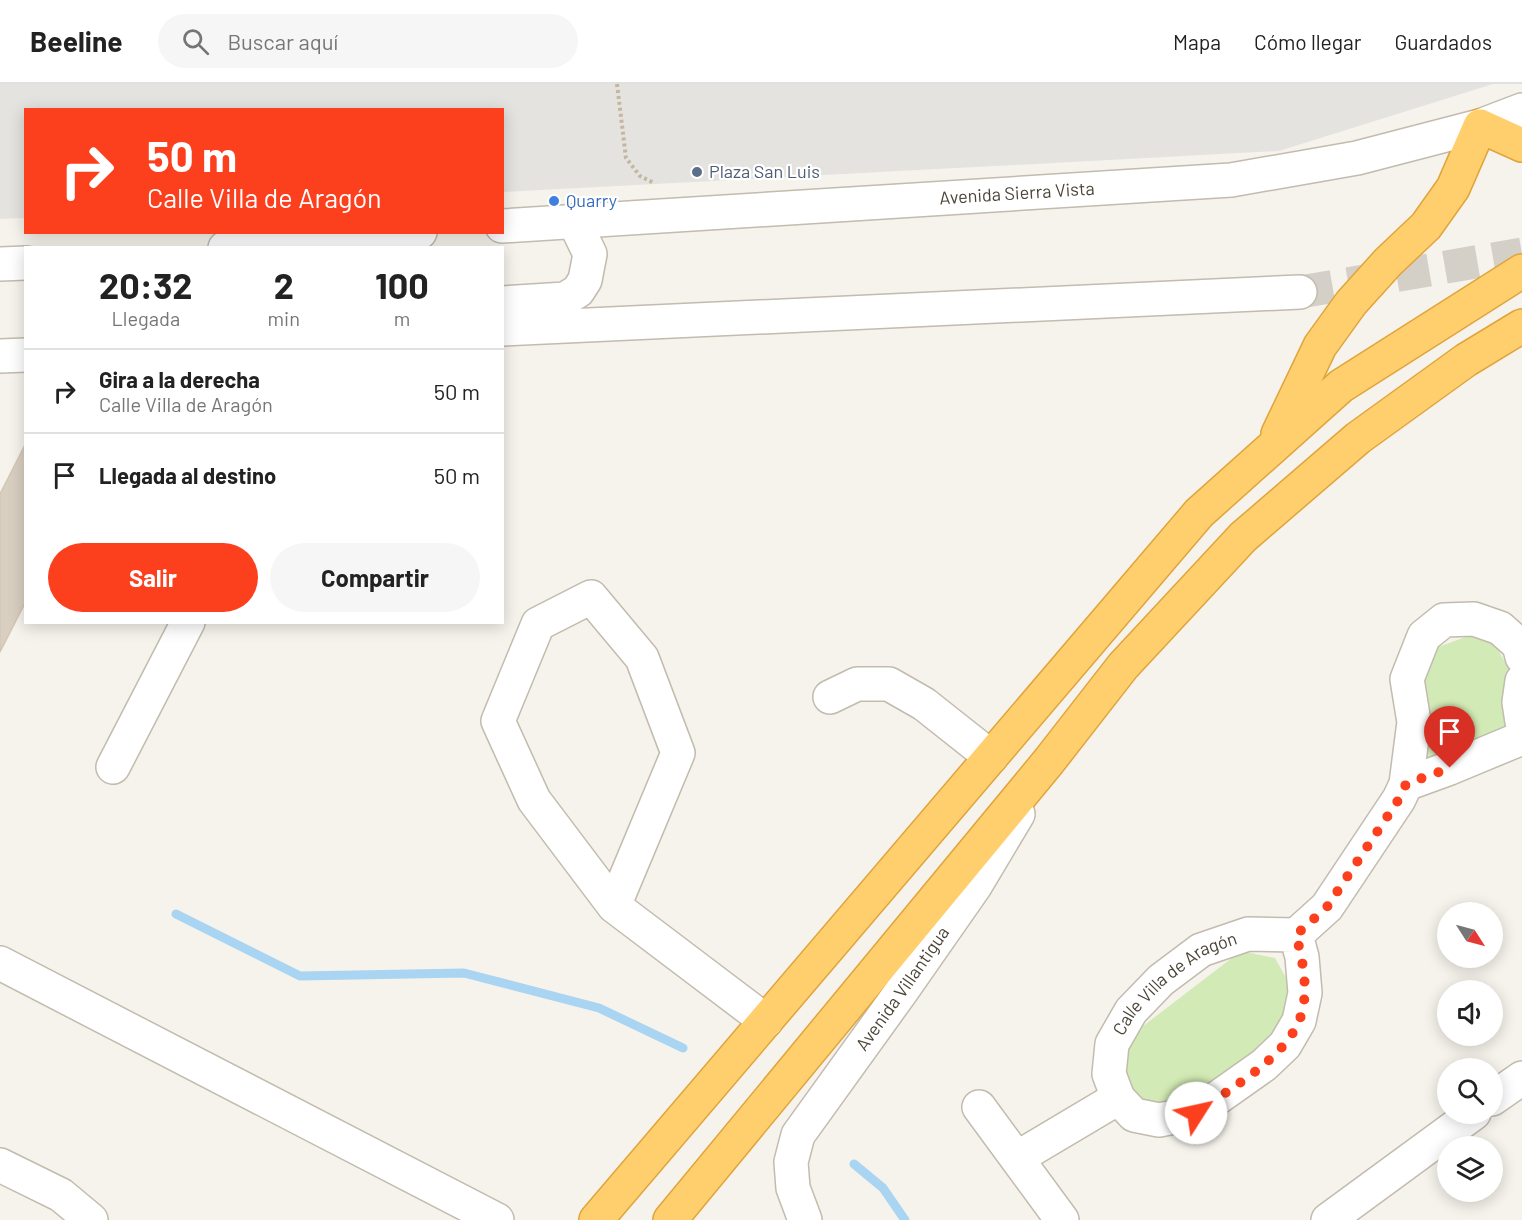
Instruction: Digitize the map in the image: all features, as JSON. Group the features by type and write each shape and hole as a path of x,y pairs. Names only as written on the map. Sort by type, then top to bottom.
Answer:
{"highway":[{"path":"1272,447 1320,346 1358,295 1426,226 1453,188 1480,126 1522,145"},
{"path":"596,1220 1198,513 1341,386 1522,271"},
{"path":"670,1220 1049,761 1124,666 1244,537 1358,438 1466,360 1522,326"}],"street":[{"name":"Avenida Sierra Vista","path":"504,226 1231,180 1357,158 1480,126 1522,110"},
{"path":"504,303 565,299 578,291 585,280 590,254 574,221"},
{"path":"249,246 396,234"},
{"path":"0,264 24,263"},
{"path":"504,329 1300,292"},
{"path":"0,356 24,355"},
{"path":"614,906 678,753 642,657 591,597 538,624 498,721 534,800 614,906 766,1021"},
{"path":"1017,1158 1118,1098 1134,1115 1142,1117 1159,1120 1196,1113 1264,1065 1285,1045 1299,1021 1305,993 1302,957 1296,935 1327,907 1399,799 1406,784 1414,722 1407,680 1424,636 1444,620 1474,619 1500,628 1520,645 1522,657"},
{"path":"113,767 187,624"},
{"path":"1522,681 1519,702 1522,722"},
{"path":"830,697 857,684 889,684 924,704 991,757"},
{"path":"1406,784 1522,738"},
{"name":"Avenida Villantigua","path":"806,1220 792,1180 791,1162 798,1135 975,886 1049,761"},
{"name":"Calle Villa de Aragón","path":"1118,1098 1109,1074 1112,1044 1131,1011 1161,980 1201,950 1248,934 1296,935"},
{"path":"0,963 497,1220"},
{"path":"1503,1091 1522,1078"},
{"path":"979,1107 1062,1220"},
{"path":"1328,1220 1459,1124"},
{"path":"0,1166 61,1195 91,1220"}],"green space":[{"path":"1468,636 1493,642 1510,670 1506,727 1424,762 1421,682 1433,649"},
{"path":"1241,951 1275,958 1294,992 1279,1036 1189,1106 1147,1106 1130,1093 1122,1065 1130,1036"}],"shaded area":[{"name":"Plaza San Luis","path":"0,84 1493,84 1279,151 504,192 504,108 24,108 24,218 0,219"}],"building":[{"path":"24,447 24,605 0,652 0,494"}],"waterway":[{"path":"176,914 300,976 464,973 599,1008 683,1048"},
{"path":"854,1164 883,1188 905,1220"}],"tunnel":[{"path":"1300,292 1522,254"}],"place":[{"name":"Plaza San Luis","path":"697,172"},
{"name":"Quarry","path":"554,201"}],"route":[{"path":"1196,1113 1264,1065 1285,1045 1299,1021 1305,993 1302,957 1296,935 1327,907 1399,799 1406,784 1450,768"}]}
